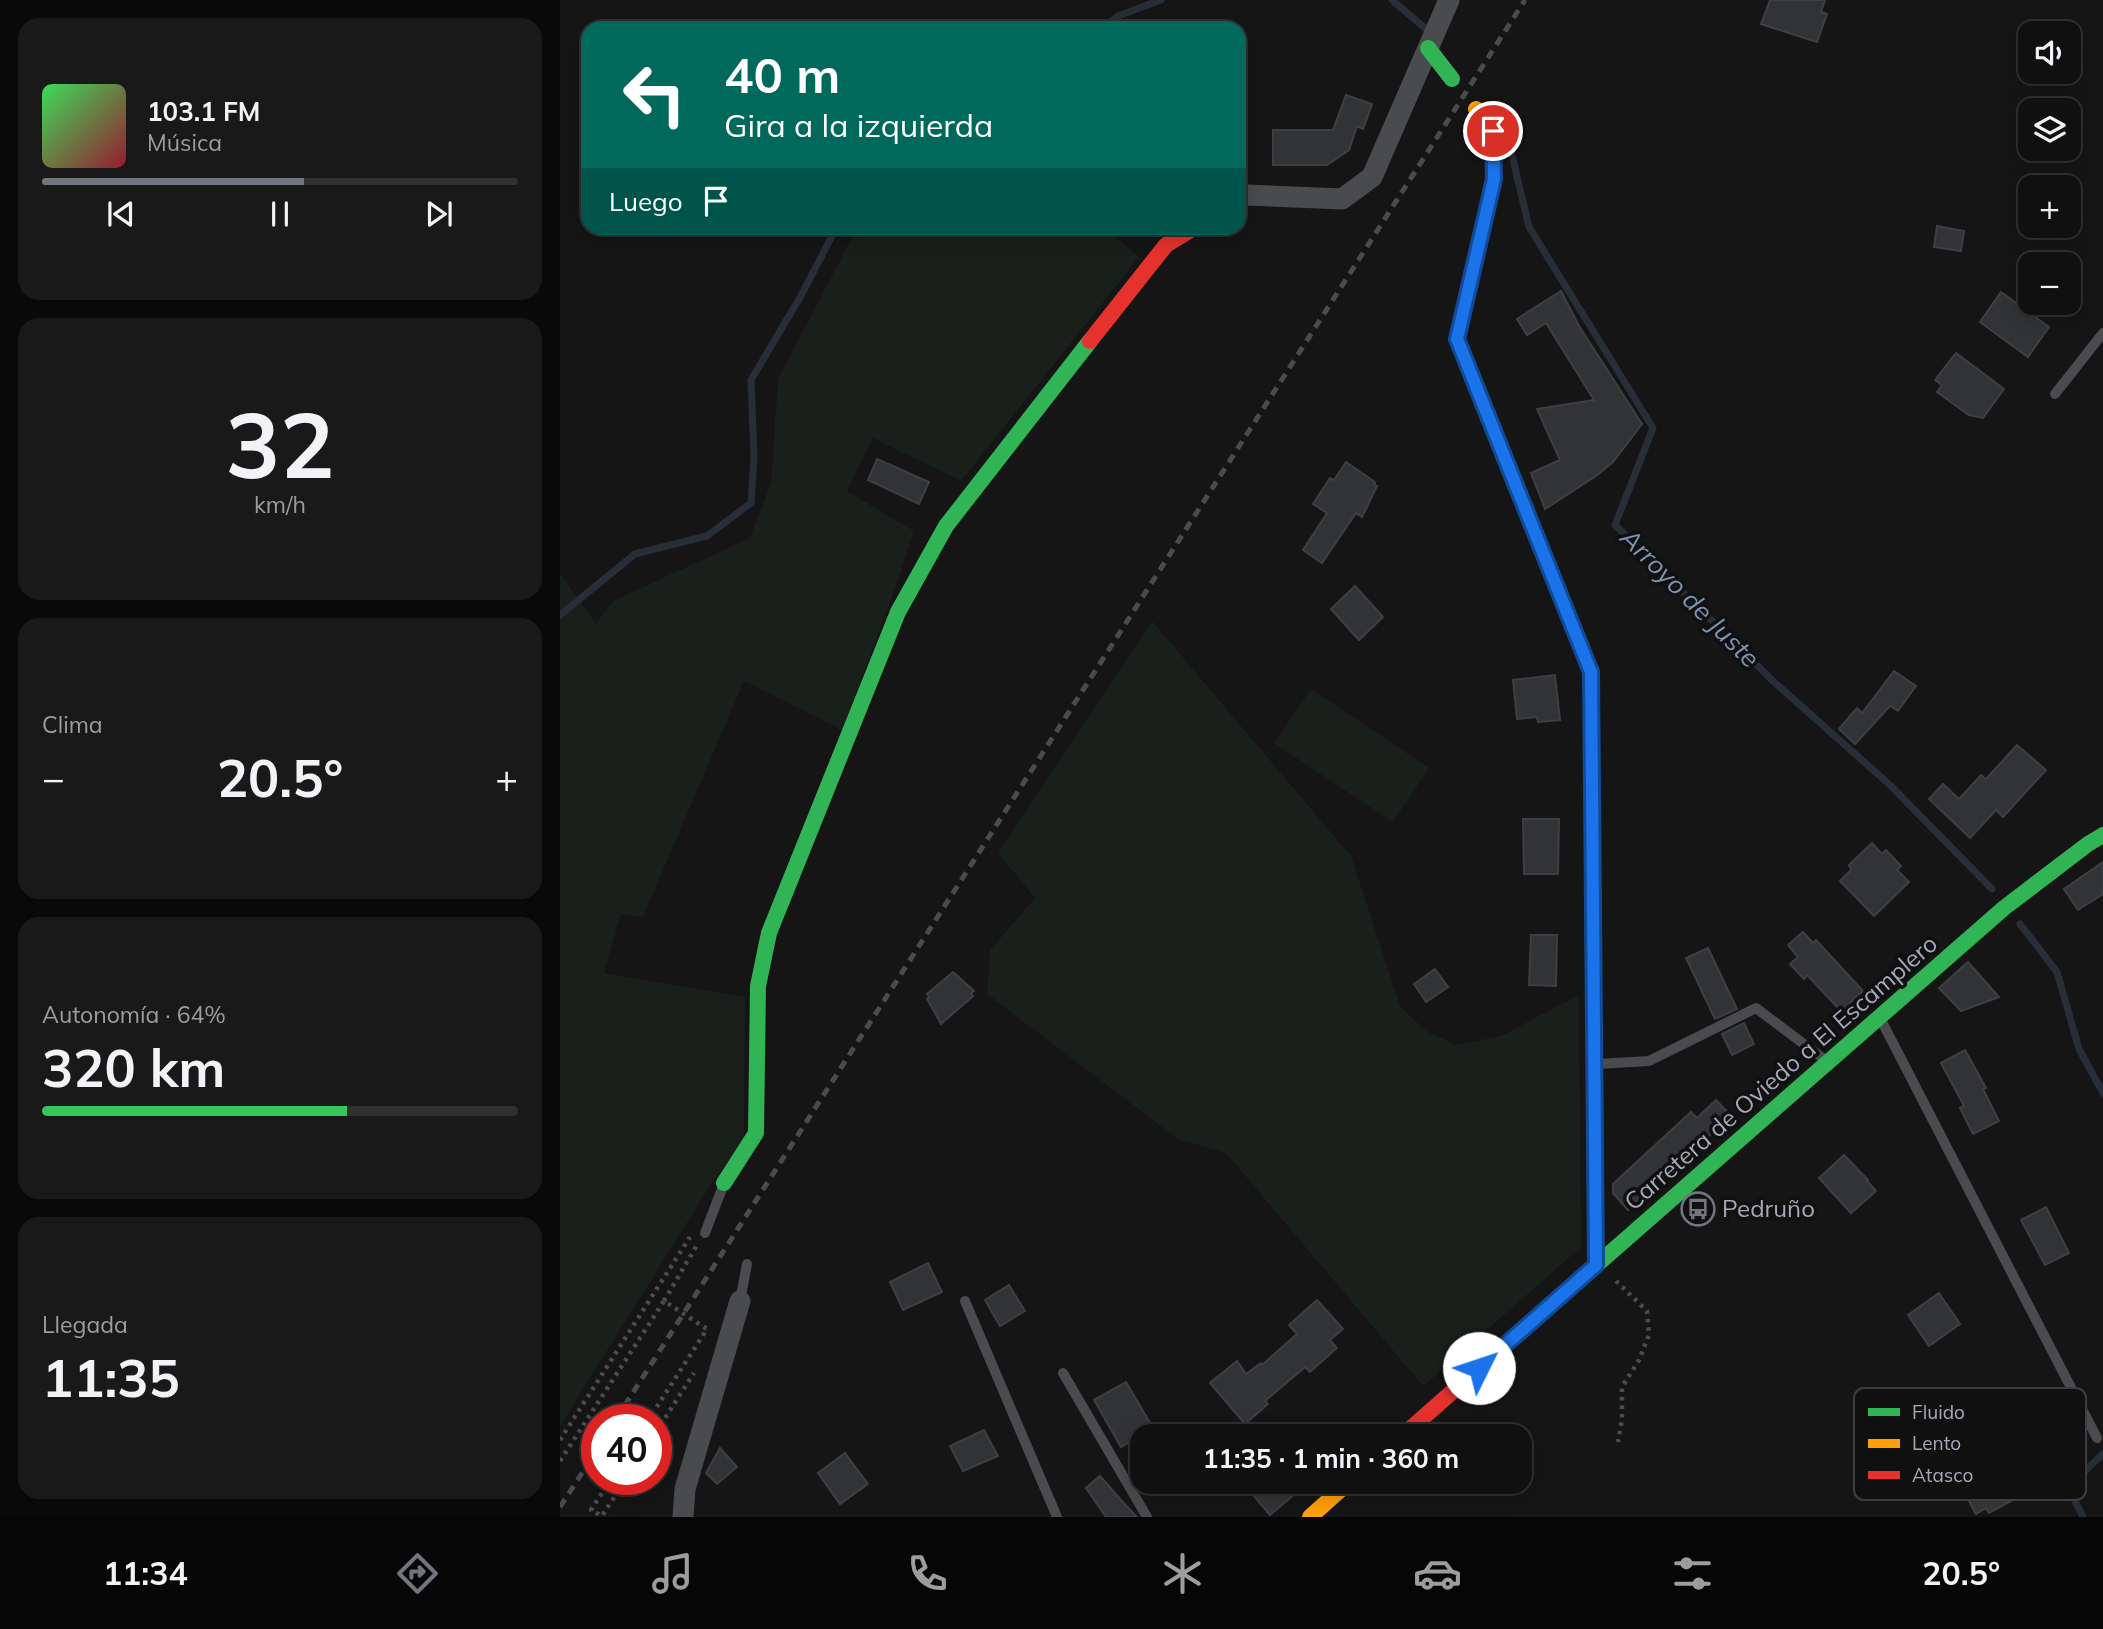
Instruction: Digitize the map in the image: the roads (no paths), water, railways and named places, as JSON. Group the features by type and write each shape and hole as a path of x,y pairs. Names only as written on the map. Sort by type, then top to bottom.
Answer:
{"street":[{"path":"1246,195 1342,198 1372,177 1449,0"},
{"path":"1428,48 1452,79"},
{"path":"1476,109 1493,131 1494,179 1457,339 1591,672 1596,1265"},
{"path":"724,1183 756,1133 758,986 769,933 898,612 946,526 1166,245 1182,235"},
{"name":"Carretera de Oviedo a El Escamplero","path":"1416,1424 2004,908 2103,835"},
{"path":"683,1517 685,1489 740,1301"},
{"path":"1310,1517 1336,1494"}],"lane":[{"path":"2055,394 2103,332"},
{"path":"1594,1064 1649,1060 1756,1008 1827,1061"},
{"path":"1879,1016 2071,1388"},
{"path":"700,1231 724,1183"},
{"path":"740,1301 747,1264"},
{"path":"965,1301 1056,1517"},
{"path":"1063,1373 1147,1517"},
{"path":"2086,1417 2097,1438"}],"waterway":[{"path":"1112,21 1118,16 1161,0"},
{"name":"Arroyo de Juste","path":"1392,0 1426,29"},
{"name":"Arroyo de Juste","path":"1506,130 1529,227 1653,428 1615,525 1774,682 1890,785 1992,889"},
{"path":"560,615 635,554 707,536 751,503 754,456 751,380 802,294 832,235"},
{"name":"Arroyo de Juste","path":"2020,924 2057,972 2079,1049 2103,1093"},
{"name":"Arroyo de Juste","path":"2086,1470 2103,1454"},
{"name":"Arroyo de Juste","path":"2074,1500 2083,1517"}],"railway":[{"path":"626,1404 1525,0"},
{"path":"560,1507 581,1475"}],"place":[{"name":"Pedruño","path":"1698,1209"}]}
